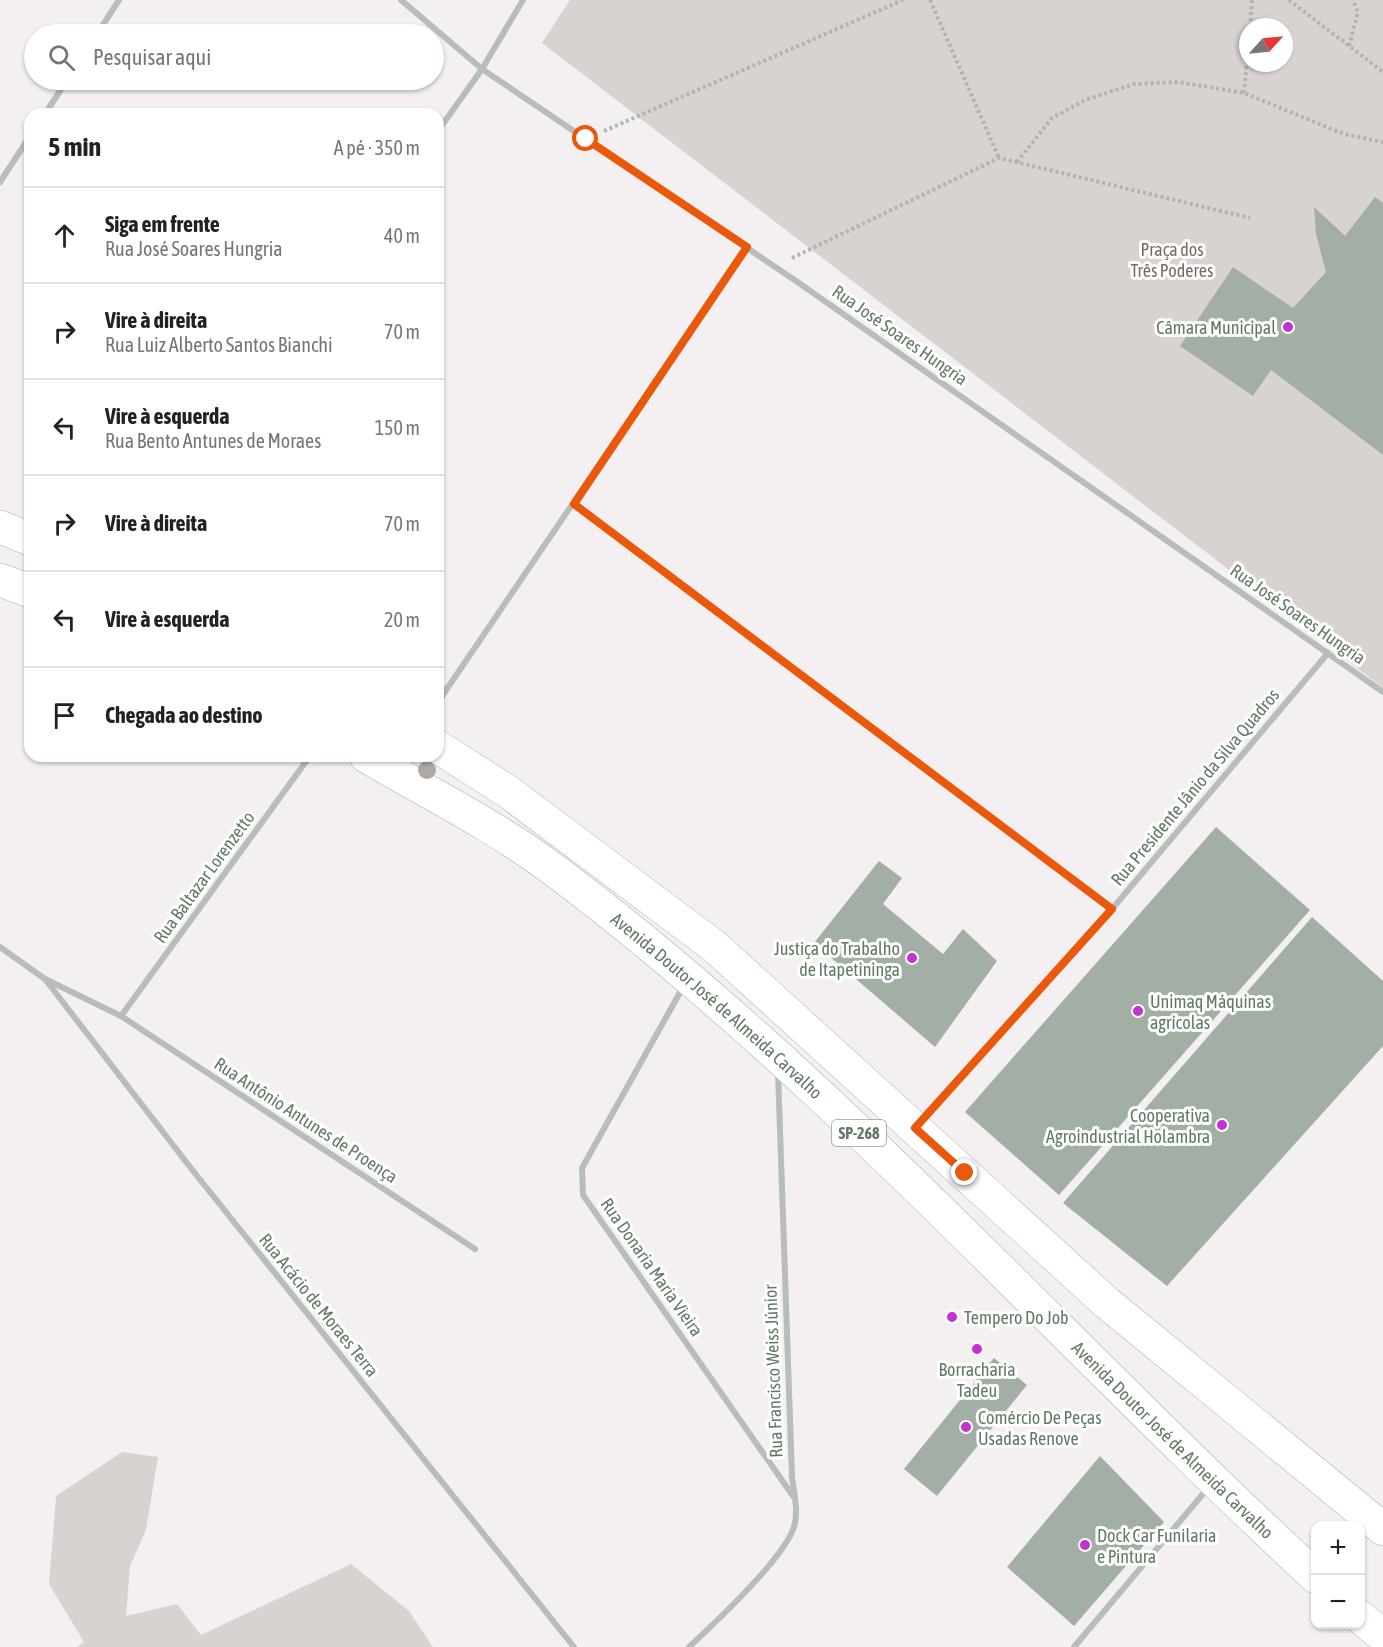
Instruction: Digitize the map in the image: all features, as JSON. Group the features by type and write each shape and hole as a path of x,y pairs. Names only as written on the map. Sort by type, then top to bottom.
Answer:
{"main road":[{"path":"0,527 24,537"},
{"path":"0,580 24,589"},
{"name":"SP-268","path":"444,751 507,791 714,946 1107,1303 1383,1529"},
{"name":"Avenida Doutor José de Almeida Carvalho","path":"376,762 548,866 688,978 777,1054 1000,1267 1214,1481 1314,1575"},
{"path":"1365,1621 1383,1636"}],"street":[{"path":"103,24 119,0"},
{"name":"Rua José Soares Hungria","path":"401,0 429,24"},
{"path":"444,123 482,69 523,0"},
{"name":"Rua José Soares Hungria","path":"444,37 482,69 775,266 1328,652 1383,693"},
{"path":"49,108 61,90"},
{"path":"0,182 24,145"},
{"path":"444,693 747,247"},
{"path":"574,504 1112,909"},
{"name":"Rua Presidente Jânio da Silva Quadros","path":"915,1128 1112,909 1328,652"},
{"name":"Rua Baltazar Lorenzetto","path":"121,1016 306,762"},
{"name":"Rua Acácio de Moraes Terra","path":"1,951 45,979 121,1016"},
{"name":"Rua Donaria Maria Vieira","path":"688,978 665,1015 582,1168 583,1195 794,1498"},
{"name":"Rua Acácio de Moraes Terra","path":"45,979 190,1167 574,1647"},
{"name":"Rua Antônio Antunes de Proença","path":"121,1016 475,1249"},
{"name":"Rua Francisco Weiss Júnior","path":"689,1647 775,1558 793,1532 796,1512 777,1054"},
{"path":"1074,1647 1214,1481"}],"path":[{"path":"586,139 903,0"},
{"path":"930,0 999,158"},
{"path":"1251,18 1252,0"},
{"path":"1289,0 1383,72"},
{"path":"1349,46 1358,12 1353,0"},
{"path":"1244,93 1246,72"},
{"path":"1017,162 1052,118 1085,100 1134,84 1178,82 1244,93 1344,134 1383,142"},
{"path":"775,266 999,158 1250,218"}],"green space":[{"name":"Praça dos Três Poderes","path":"570,0 1383,0 1383,688 542,43"},
{"path":"122,1452 158,1457 146,1530 130,1566 126,1616 177,1604 201,1635 351,1564 409,1611 433,1647 77,1647 84,1642 49,1584 56,1496"}],"building":[{"name":"Câmara Municipal","path":"1375,197 1383,203 1383,455 1271,370 1253,396 1180,346 1233,267 1293,308 1326,272 1316,234 1314,207 1345,236"},
{"name":"Unimaq Máquinas agrícolas","path":"1216,827 1310,910 1059,1195 965,1112"},
{"name":"Justiça do Trabalho de Itapetininga","path":"879,861 902,878 883,904 943,954 963,929 997,961 935,1047 814,943"},
{"name":"Cooperativa Agroindustrial Holambra","path":"1312,917 1383,981 1383,1046 1167,1286 1063,1203"},
{"name":"Comércio De Peças Usadas Renove","path":"994,1358 1027,1385 937,1496 904,1469"},
{"name":"Dock Car Funilaria e Pintura","path":"1100,1456 1164,1522 1074,1626 1007,1567"}],"place":[{"name":"Câmara Municipal","path":"1288,327"},
{"name":"Justiça do Trabalho de Itapetininga","path":"912,958"},
{"name":"Unimaq Máquinas agrícolas","path":"1138,1011"},
{"name":"Cooperativa Agroindustrial Holambra","path":"1222,1125"},
{"name":"Tempero Do Job","path":"952,1317"},
{"name":"Borracharia Tadeu","path":"977,1349"},
{"name":"Comércio De Peças Usadas Renove","path":"966,1427"},
{"name":"Dock Car Funilaria e Pintura","path":"1085,1545"}],"route":[{"path":"586,139 747,247 574,504 1112,909 915,1128 965,1173"}]}
